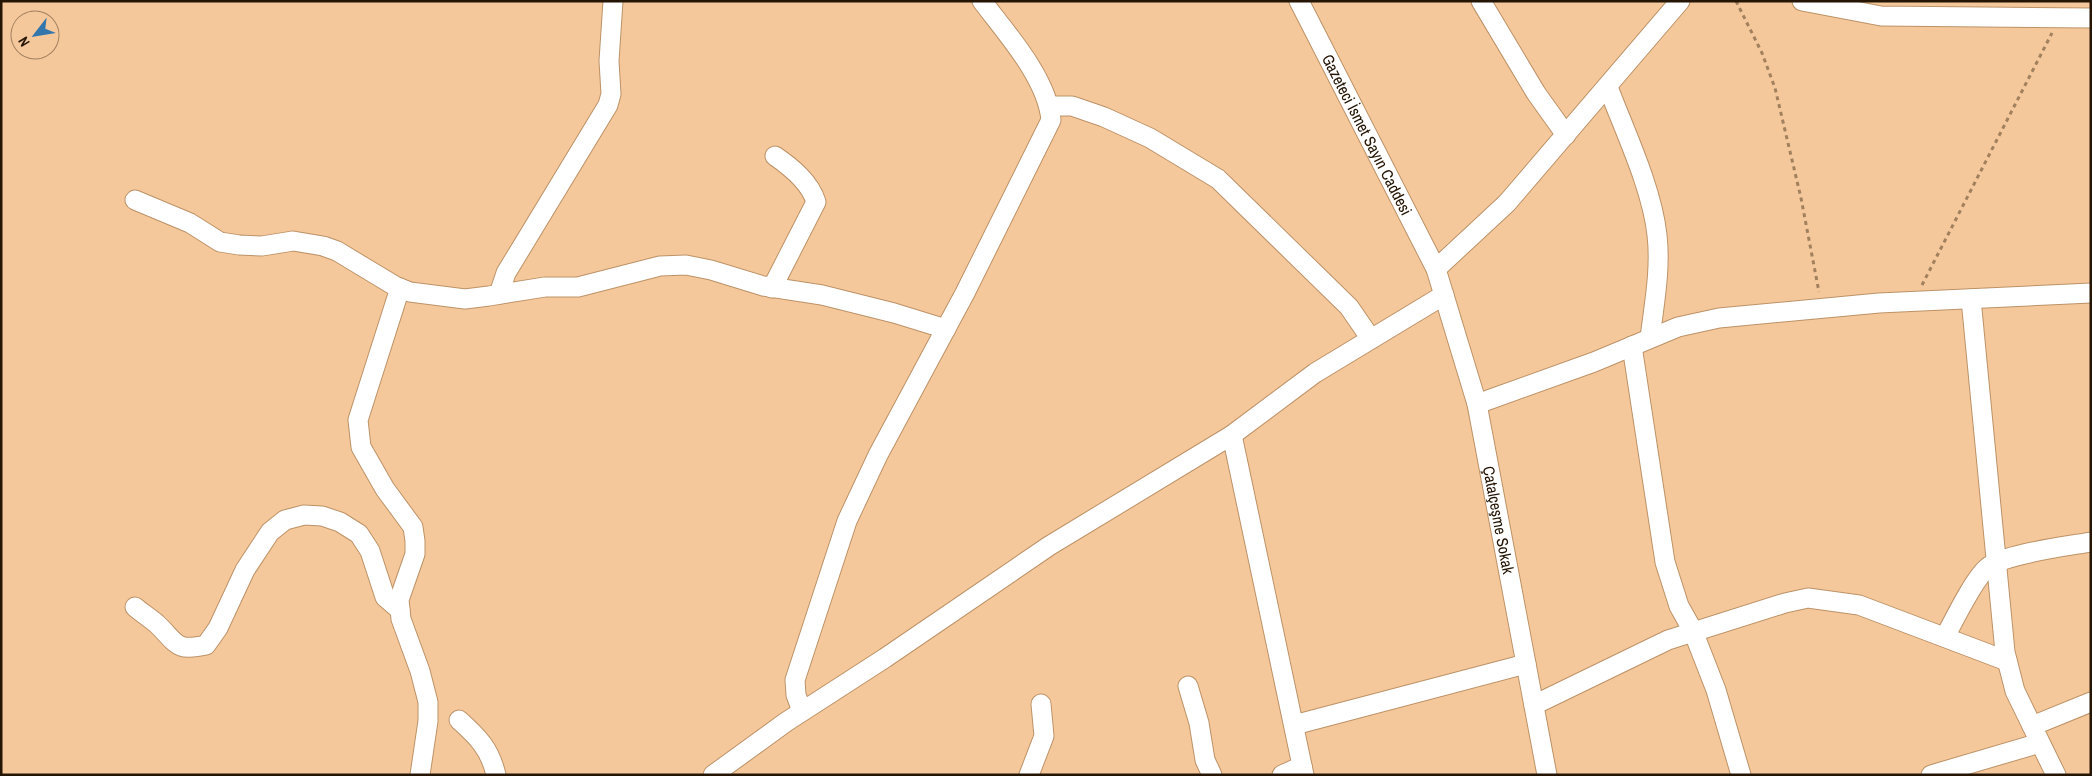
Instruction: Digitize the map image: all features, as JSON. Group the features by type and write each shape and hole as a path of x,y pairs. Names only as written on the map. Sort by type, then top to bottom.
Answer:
{"street":[{"path":"499,294 506,273 608,105 611,94 609,61 613,1"},
{"path":"802,711 796,695 795,680 847,521 878,455 946,329 1051,120 1050,106 1020,50 982,1"},
{"name":"Gazeteci İsmet Sayın Caddesi","path":"1300,1 1436,269"},
{"path":"1481,1 1536,93 1566,135"},
{"path":"1436,269 1506,203 1608,87 1680,1"},
{"path":"1802,1 1881,16 2091,18"},
{"path":"1608,87 1639,170 1653,214 1657,235 1658,255 1650,338"},
{"path":"1050,106 1072,106 1104,117 1150,138 1218,180 1350,307 1371,339"},
{"path":"772,288 816,202 813,191 789,166 775,156"},
{"path":"135,200 190,223 220,242 262,246 294,241 323,246 337,251 410,292 465,299 545,288 578,287 660,266 686,264 772,288 822,295 894,313 946,329"},
{"name":"Çatalçeşme Sokak","path":"1436,269 1477,404 1547,775"},
{"path":"400,288 358,420 361,447 385,489 412,527 415,541 415,554 399,600 400,610 428,702 428,720 420,775"},
{"path":"1477,404 1594,362 1678,327 1719,318 1822,308 2091,293"},
{"path":"713,775 802,711 885,658 1049,546 1232,435 1316,373 1444,295"},
{"path":"1971,299 2007,661 2015,691 2056,775"},
{"path":"1632,346 1665,562 1679,606 1693,631 1716,690 1741,775"},
{"path":"1232,435 1303,770 1282,775"},
{"path":"135,607 157,625 168,639 180,646 189,649 206,645 218,628 245,570 270,532 285,520 304,515 322,516 340,522 359,534 370,551 385,597 400,610"},
{"path":"1944,637 1985,569 1998,562 2091,542"},
{"path":"1534,705 1668,640 1785,602 1808,598 1859,605 2007,661"},
{"path":"1294,725 1526,664"},
{"path":"1188,686 1199,723 1205,760 1212,775"},
{"path":"1931,775 2036,735 2091,702"},
{"path":"1029,775 1044,736 1041,704"},
{"path":"459,720 474,734 492,757 496,775"}],"path":[{"path":"1736,1 1762,53 1775,88 1801,198 1822,308"},
{"path":"1914,302 2060,18"}]}
